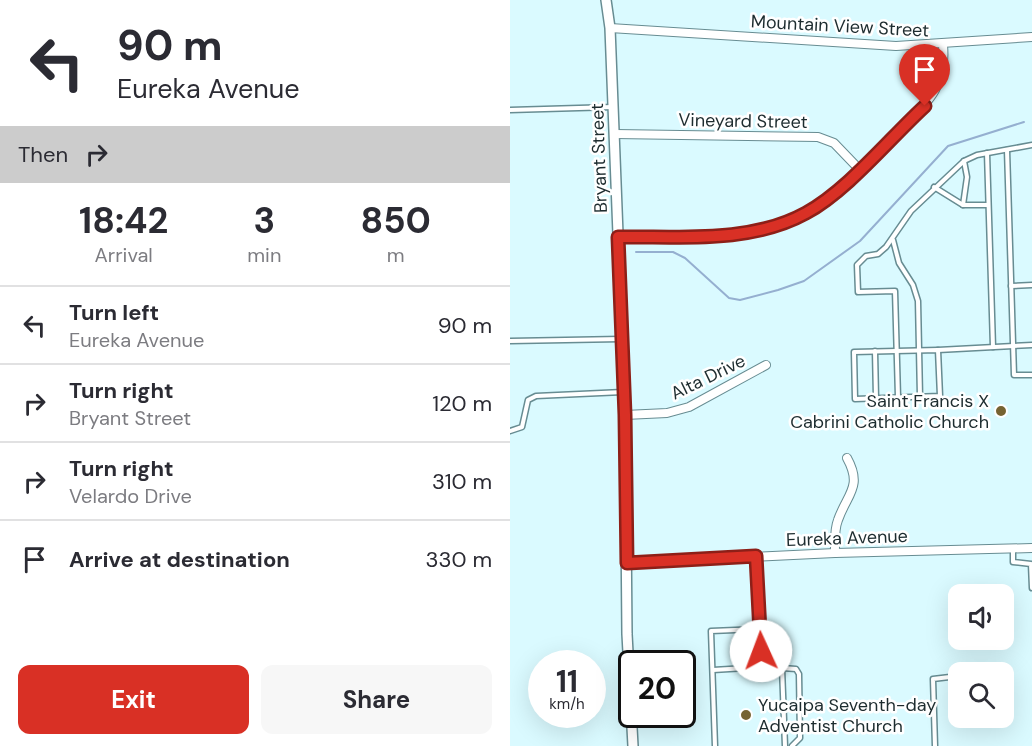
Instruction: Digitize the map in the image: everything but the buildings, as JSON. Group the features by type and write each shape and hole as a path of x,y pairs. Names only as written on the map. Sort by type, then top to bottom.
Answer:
{"street":[{"name":"Bryant Street","path":"606,0 610,28 615,134 625,415 627,634 633,746"},
{"name":"Mountain View Street","path":"610,28 896,46 942,45 1032,37"},
{"path":"618,237 730,235 772,227 806,214 859,169 925,106 942,75 942,45"},
{"name":"Vineyard Street","path":"615,134 818,137 834,143 859,169"},
{"name":"Alta Drive","path":"625,415 679,411 766,365"},
{"path":"836,553 834,537 838,519 854,483 854,471 848,458"},
{"name":"Eureka Avenue","path":"627,563 836,553 1032,548"}],"lane":[{"path":"510,110 614,107"},
{"path":"898,397 895,291 858,292 857,265 866,256 878,254 893,240 911,211 964,160 987,153 1032,145"},
{"path":"1007,150 1014,375 1032,375"},
{"path":"987,153 993,347"},
{"path":"963,205 966,177 964,160"},
{"path":"934,188 963,205 988,205"},
{"path":"893,240 899,263 916,294 920,397"},
{"path":"1011,286 1032,285"},
{"path":"510,341 622,339"},
{"path":"938,350 940,396 855,399 854,352 1032,345"},
{"path":"875,351 876,398"},
{"path":"510,431 522,427 528,400 536,396 624,392"},
{"path":"1013,548 1013,562 1030,562 1032,588"},
{"path":"756,556 762,667"},
{"path":"715,746 711,631 760,628"},
{"path":"713,670 762,667 796,669 799,674 800,738 792,746"},
{"path":"782,668 785,746"},
{"path":"935,746 933,679 948,677"}],"waterway":[{"path":"636,252 673,252 685,258 729,298 740,300 778,290 804,281 860,241 948,146 1024,122"}],"place":[{"name":"Saint Francis X Cabrini Catholic Church","path":"1001,411"},
{"name":"Yucaipa Seventh-day Adventist Church","path":"746,715"}],"route":[{"path":"761,651 756,556 627,563 625,415 618,237 730,235 772,227 806,214 838,189 925,106"}]}
